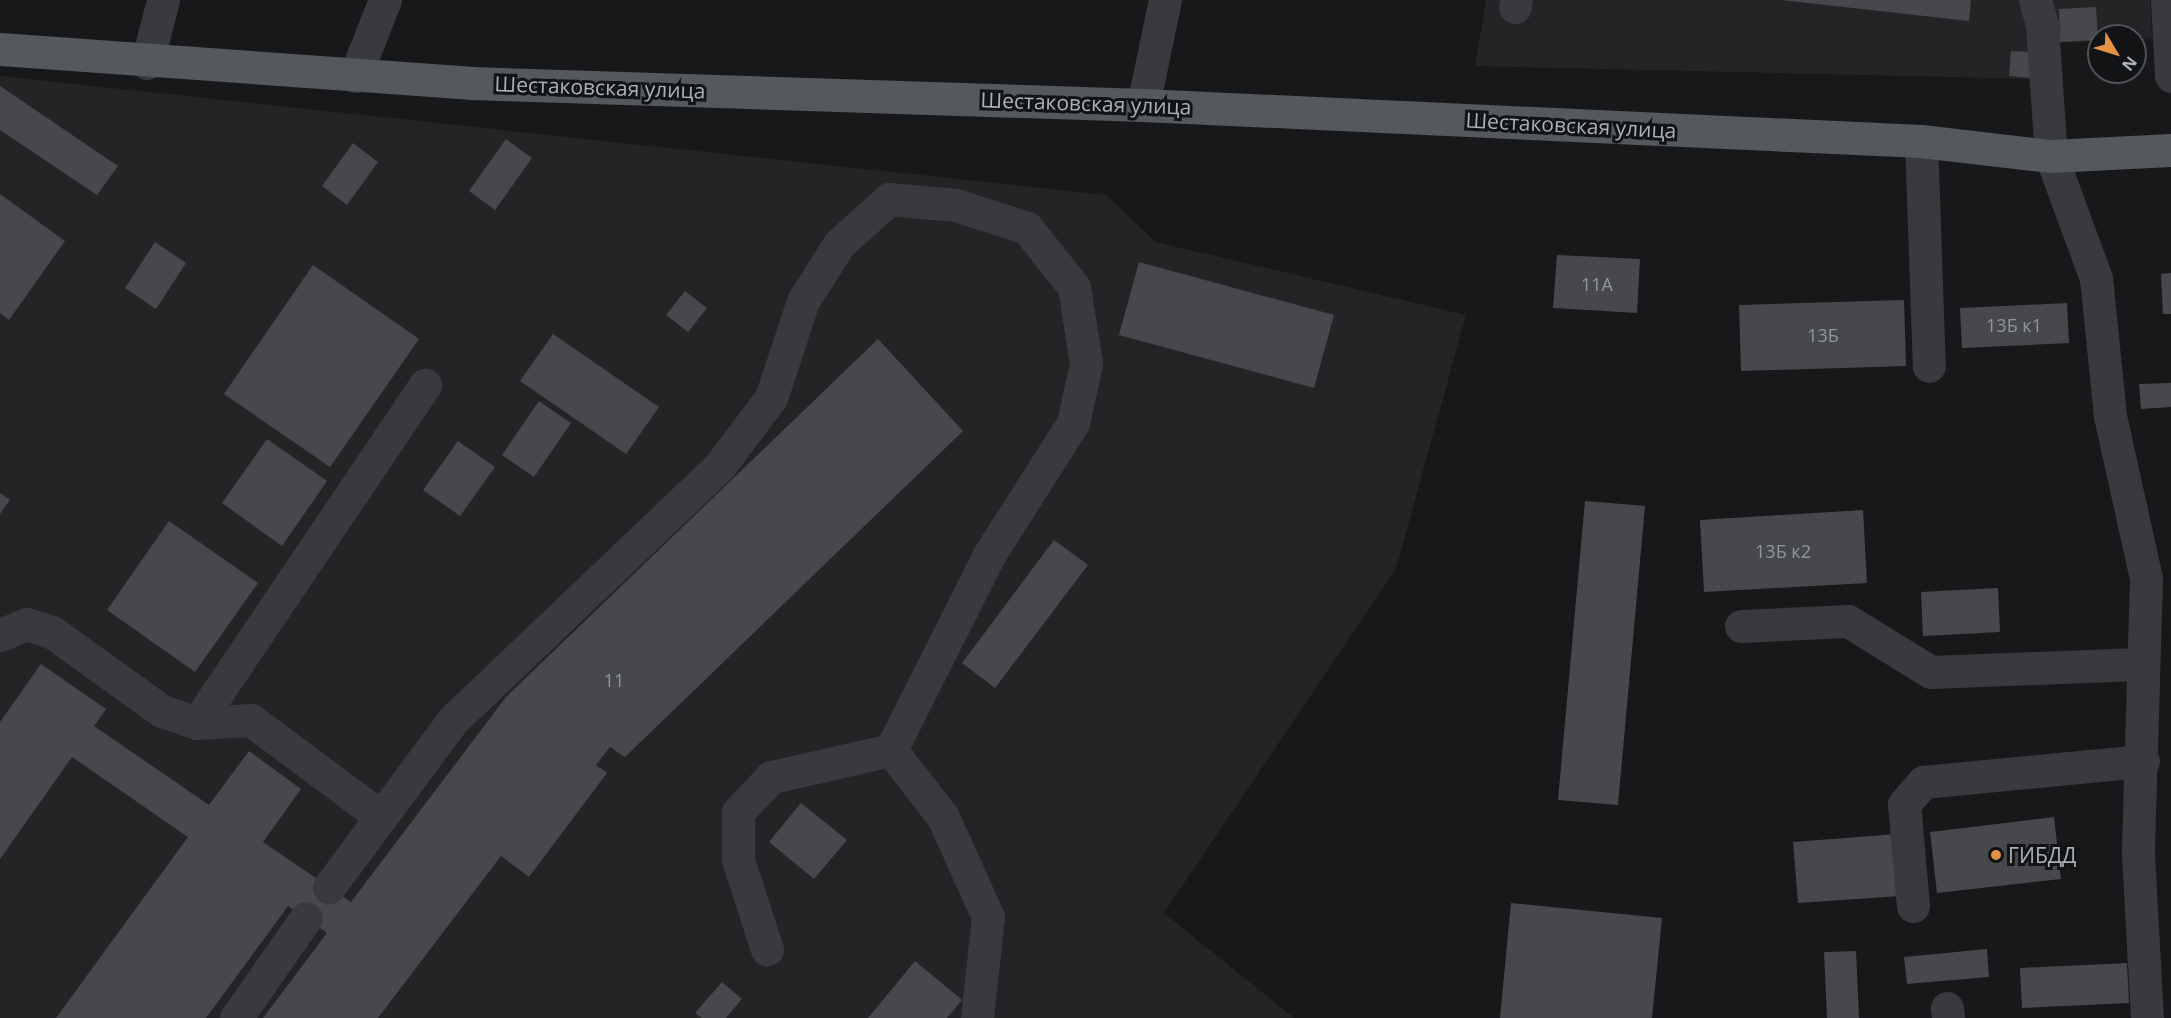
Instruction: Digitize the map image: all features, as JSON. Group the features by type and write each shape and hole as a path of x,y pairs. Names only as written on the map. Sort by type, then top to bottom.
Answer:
{"main road":[{"name":"Шестаковская улица","path":"0,49 147,63 355,76 1143,105 1921,141 2051,156 2171,150"}],"street":[{"path":"147,63 163,0"},
{"path":"355,76 385,0"},
{"path":"1143,105 1165,0"},
{"path":"2035,0 2042,25 2051,156 2096,278 2110,416 2146,579 2143,761 2138,853 2147,1018"},
{"path":"2167,0 2171,76"},
{"path":"1921,141 1929,366"},
{"path":"329,887 453,720 718,468 771,398 803,301 839,244 889,199 956,205 1027,228 1074,288 1086,364 1073,423 989,555 891,750"},
{"path":"197,723 425,385"},
{"path":"1742,626 1848,621 1931,672 2143,664"},
{"path":"0,635 27,624 52,632 162,711 197,723 251,720 381,817"},
{"path":"767,949 738,860 738,812 771,777 891,750"},
{"path":"891,750 943,818 988,917 977,1018"},
{"path":"1913,906 1904,804 1923,782 2143,761"},
{"path":"236,1018 306,918"}],"shaded area":[{"path":"1486,0 2150,0 2152,38 2147,38 2147,24 2087,24 2087,42 2037,44 2034,79 1475,66"},
{"path":"0,76 1106,195 1156,242 1466,315 1396,569 1164,913 1294,1018 0,1018"}],"building":[{"path":"1781,0 1971,0 1969,21"},
{"path":"2096,7 2097,24 2087,24 2087,41 2060,42 2059,9"},
{"path":"2011,51 2032,52 2030,78 2009,76"},
{"path":"0,86 118,166 97,195 0,130"},
{"path":"506,139 532,158 495,210 469,191"},
{"path":"353,143 378,162 347,205 322,186"},
{"path":"0,194 65,241 9,320 0,313"},
{"path":"155,242 186,263 156,309 125,288"},
{"path":"1557,255 1640,259 1637,313 1553,308"},
{"path":"1139,262 1334,315 1314,388 1119,335"},
{"path":"313,265 419,339 330,467 224,394"},
{"path":"2171,273 2171,314 2163,314 2161,274"},
{"path":"685,291 707,308 688,332 666,315"},
{"path":"1904,300 1906,366 1741,371 1739,305"},
{"path":"2067,303 2069,343 1962,348 1960,308"},
{"path":"553,334 659,407 626,454 520,381"},
{"path":"878,339 963,431 625,757 610,747 596,765 607,773 529,877 501,856 378,1018 263,1018 327,933 288,906 206,1018 56,1018 188,837 72,757 0,859 0,722 41,664 106,709 94,726 209,805 249,751 301,789 263,842 351,902 506,697"},
{"path":"2171,383 2171,407 2141,409 2139,384"},
{"path":"539,401 571,423 534,477 502,455"},
{"path":"267,439 327,481 282,546 222,503"},
{"path":"458,441 495,467 460,516 423,490"},
{"path":"0,493 10,500 0,514"},
{"path":"1585,501 1645,506 1618,805 1558,800"},
{"path":"1863,510 1867,583 1704,592 1700,520"},
{"path":"169,521 258,583 195,672 107,610"},
{"path":"1054,540 1088,565 995,688 962,663"},
{"path":"1998,588 2000,632 1923,636 1921,592"},
{"path":"801,803 847,840 814,879 769,842"},
{"name":"ГИБДД","path":"2054,817 2061,879 1937,893 1930,832"},
{"path":"1897,834 1901,896 1798,903 1793,842"},
{"path":"1511,903 1662,918 1652,1018 1500,1018"},
{"path":"1987,949 1989,977 1907,984 1904,957"},
{"path":"1856,951 1859,1018 1827,1018 1824,952"},
{"path":"915,961 962,1000 947,1018 868,1018"},
{"path":"2127,963 2129,1003 2022,1008 2020,968"},
{"path":"722,982 742,999 726,1018 702,1018 695,1013"}],"place":[{"name":"ГИБДД","path":"1996,855"}]}
